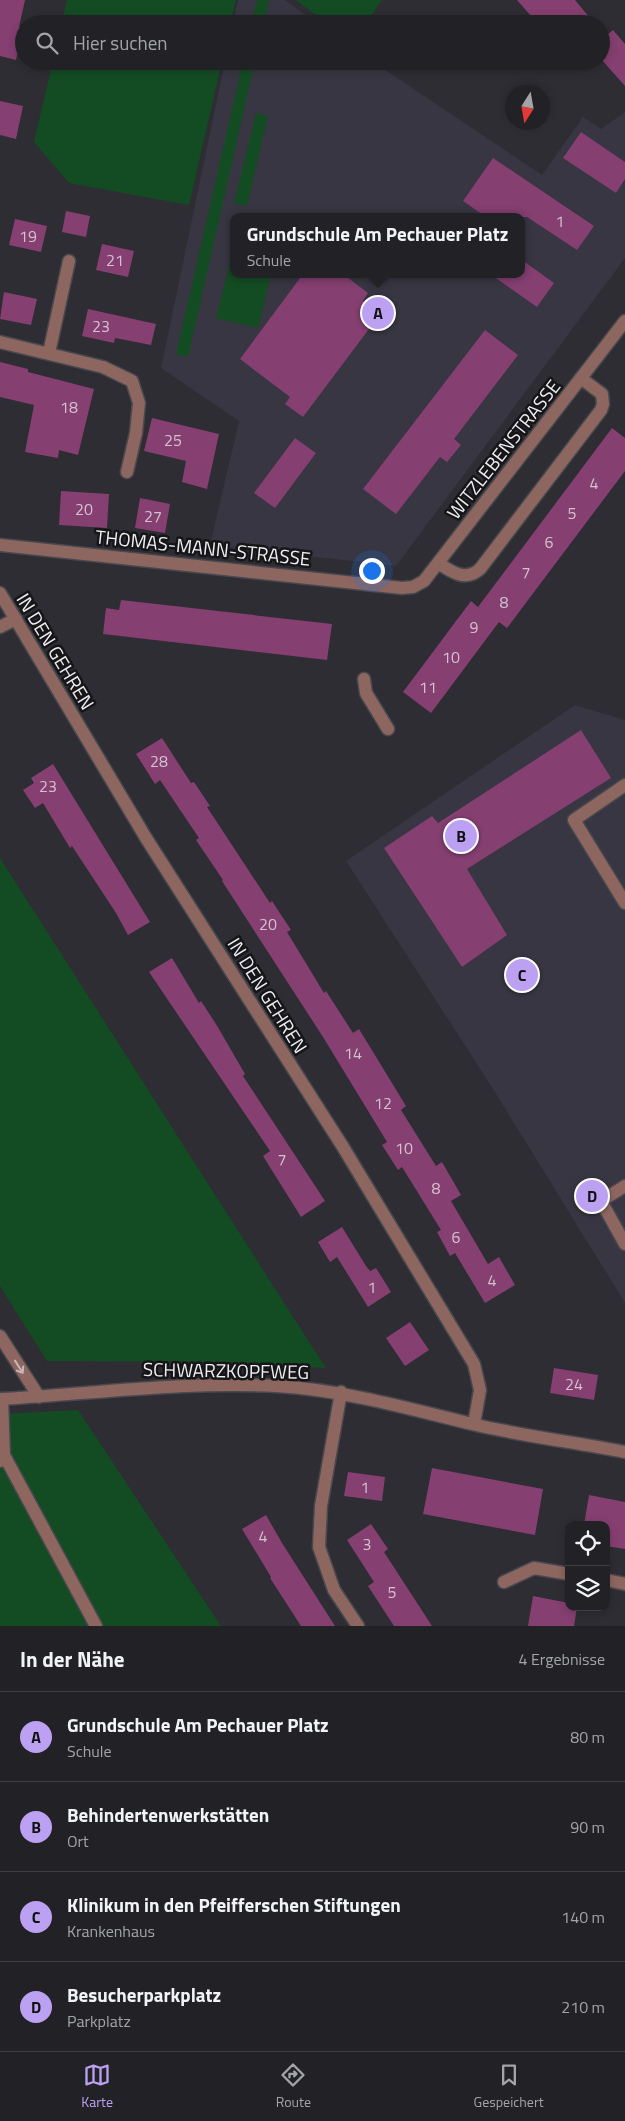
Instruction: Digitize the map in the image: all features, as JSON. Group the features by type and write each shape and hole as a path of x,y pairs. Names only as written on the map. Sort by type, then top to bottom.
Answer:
{"street":[{"path":"49,353 69,261"},
{"name":"WITZLEBENSTRASSE","path":"402,588 413,587 424,581 625,321"},
{"path":"0,342 103,367 132,381 139,403 136,433 128,472"},
{"path":"438,563 451,571 463,575 470,575 480,569 602,407 602,394 582,378"},
{"name":"THOMAS-MANN-STRASSE","path":"0,545 402,588"},
{"name":"IN DEN GEHREN","path":"0,593 146,838 343,1147 474,1364 480,1390 474,1424"},
{"path":"0,627 16,619"},
{"path":"364,678 366,693 388,729"},
{"path":"625,785 574,820 625,903"},
{"path":"625,1186 601,1201 625,1244"},
{"path":"0,1336 38,1397"},
{"name":"SCHWARZKOPFWEG","path":"1,1399 121,1389 221,1385 276,1386 341,1392 474,1424 625,1452"},
{"path":"341,1392 320,1506 319,1548 334,1590 358,1626"},
{"path":"1,1399 2,1458 96,1626"},
{"path":"504,1582 534,1568 565,1573"},
{"path":"610,1581 625,1584"}],"shaded area":[{"path":"238,0 285,0 306,15 235,15"},
{"path":"223,70 385,70 542,175 583,117 601,129 625,112 625,258 396,566 210,545 239,421 161,368"},
{"path":"575,705 625,720 625,1303 493,1089 346,861"}],"green space":[{"path":"67,0 236,0 232,15 63,15"},
{"path":"257,0 269,0 266,15 253,15"},
{"path":"295,0 382,0 371,15 316,15"},
{"path":"51,70 220,70 189,205 69,183 34,142"},
{"path":"241,70 253,70 188,357 176,354"},
{"path":"256,113 268,116 247,206 234,203"},
{"path":"230,262 230,278 270,278 258,328 216,318"},
{"path":"0,858 326,1368 221,1362 47,1361 0,1286"},
{"path":"78,1410 221,1626 0,1626 0,1414"}],"building":[{"path":"0,0 25,0 22,15 15,15 15,60 0,56"},
{"path":"517,0 575,0 588,15 530,15"},
{"path":"613,30 625,44 625,86 610,69 610,32"},
{"path":"0,101 23,106 16,139 0,135"},
{"path":"581,132 625,162 625,179 616,193 563,158"},
{"path":"493,158 594,226 577,250 525,217 525,213 480,213 463,201"},
{"path":"66,211 90,216 86,237 62,232"},
{"path":"15,219 47,226 41,252 9,245"},
{"path":"102,244 134,251 128,277 96,270"},
{"path":"525,262 554,283 537,307 496,278 525,278"},
{"path":"300,278 348,278 368,293 363,301 381,313 303,417 285,404 290,397 240,359"},
{"path":"4,292 37,299 31,325 0,319"},
{"path":"88,309 156,324 151,345 115,338 114,343 82,336"},
{"path":"485,330 518,355 454,439 461,445 447,462 440,457 396,514 363,489"},
{"path":"0,362 28,369 28,372 94,389 78,455 59,450 58,458 25,452 34,405 0,397"},
{"path":"152,418 219,434 207,489 182,482 186,461 144,451"},
{"path":"612,428 625,438 625,471 507,628 499,622 431,713 403,692 471,601 478,607"},
{"path":"295,438 316,453 275,508 254,493"},
{"path":"61,491 109,494 107,528 59,525"},
{"path":"140,498 170,504 165,533 135,528"},
{"path":"121,600 332,624 327,660 103,634 106,608 119,610"},
{"path":"581,730 611,778 467,869 507,935 462,967 384,848 432,816 438,823"},
{"path":"162,738 191,783 194,782 210,806 207,807 270,903 272,901 291,930 287,932 324,993 326,991 353,1033 359,1029 406,1106 401,1110 436,1166 442,1162 461,1195 451,1201 488,1264 499,1257 515,1285 485,1303 455,1253 450,1256 437,1232 441,1230 402,1167 398,1170 382,1145 387,1142 323,1037 196,840 199,838 160,780 155,784 136,754"},
{"path":"53,764 150,922 128,935 116,913 72,846 70,848 43,803 35,808 23,790 34,783 31,778"},
{"path":"172,958 199,1003 201,1001 216,1024 245,1074 243,1076 325,1201 301,1217 263,1156 270,1151 149,972"},
{"path":"342,1227 366,1266 370,1271 376,1268 391,1292 368,1307 337,1257 330,1262 318,1242"},
{"path":"410,1322 429,1350 405,1366 386,1338"},
{"path":"554,1368 598,1375 594,1400 550,1393"},
{"path":"432,1468 543,1489 535,1535 423,1514"},
{"path":"348,1472 385,1477 382,1501 344,1496"},
{"path":"589,1495 625,1502 625,1549 610,1547 610,1521 585,1521"},
{"path":"266,1515 335,1626 301,1626 270,1578 242,1529"},
{"path":"371,1524 388,1549 384,1552 432,1626 394,1626 368,1586 374,1582 347,1540"},
{"path":"533,1596 565,1602 565,1611 576,1611 574,1626 528,1626"}],"place":[{"name":"Grundschule Am Pechauer Platz","path":"378,313"},
{"name":"Behindertenwerkstätten","path":"461,836"},
{"name":"Klinikum in den Pfeifferschen Stiftungen","path":"522,975"},
{"name":"Besucherparkplatz","path":"592,1196"}]}
